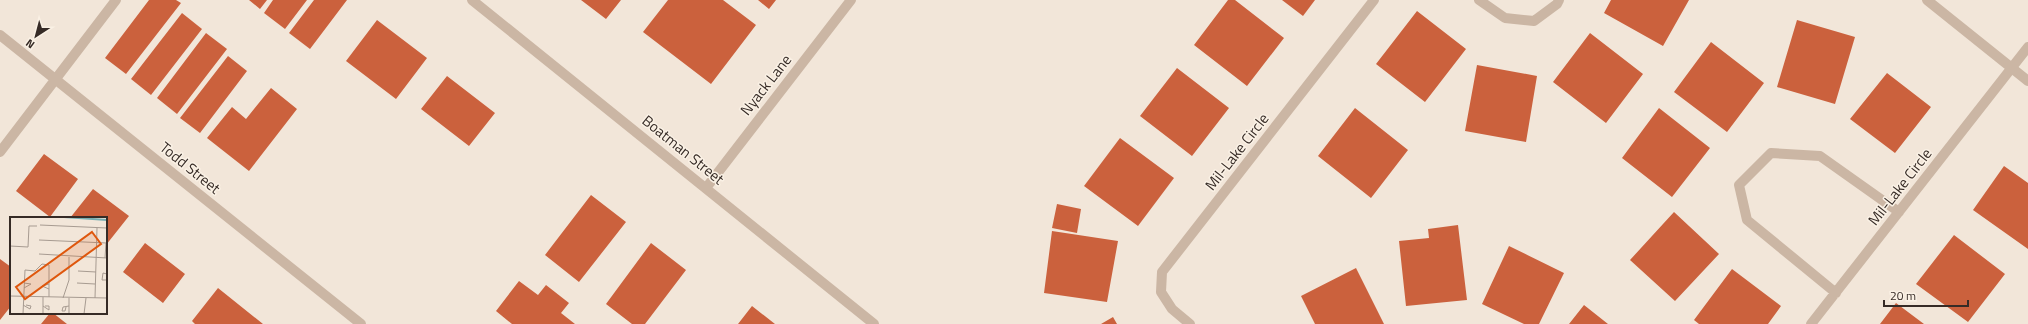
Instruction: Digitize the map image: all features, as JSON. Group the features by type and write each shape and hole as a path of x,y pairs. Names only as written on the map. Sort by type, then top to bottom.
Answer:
{"street":[{"path":"0,152 116,0"},
{"name":"Boatman Street","path":"472,0 874,324"},
{"name":"Nyack Lane","path":"706,188 850,0"},
{"name":"Mil-Lake Circle","path":"1190,324 1172,309 1161,292 1162,272 1374,0"},
{"path":"1479,0 1504,18 1534,21 1558,4 1559,0"},
{"path":"1927,0 2028,81"},
{"name":"Todd Street","path":"0,35 361,324"},
{"name":"Mil-Lake Circle","path":"1811,324 2028,47"},
{"path":"1836,293 1747,220 1739,185 1772,153 1820,156 1899,212"}],"building":[{"path":"149,0 176,0 181,3 126,74 105,58"},
{"path":"249,0 267,0 260,9"},
{"path":"273,0 307,0 285,29 264,13"},
{"path":"314,0 347,0 310,49 289,33"},
{"path":"581,0 621,0 606,19"},
{"path":"668,0 723,0 756,25 711,84 643,32"},
{"path":"758,0 776,0 769,9"},
{"path":"1228,0 1235,0 1284,38 1247,86 1194,45"},
{"path":"1282,0 1315,0 1303,16"},
{"path":"1611,0 1689,0 1663,46 1604,13"},
{"path":"1417,11 1466,49 1425,102 1376,64"},
{"path":"182,13 202,29 151,95 131,79"},
{"path":"377,20 427,58 396,99 346,61"},
{"path":"1797,20 1855,37 1835,104 1777,87"},
{"path":"206,33 227,49 177,114 157,98"},
{"path":"1590,33 1643,74 1606,123 1553,82"},
{"path":"1711,42 1764,83 1727,132 1674,92"},
{"path":"228,56 247,71 200,133 180,118"},
{"path":"1477,65 1537,76 1526,142 1465,131"},
{"path":"1177,68 1229,108 1192,156 1140,116"},
{"path":"1887,73 1931,107 1895,153 1850,119"},
{"path":"447,76 495,113 469,146 421,109"},
{"path":"271,88 297,109 249,171 207,138 232,107 246,119"},
{"path":"1355,108 1408,150 1371,198 1318,156"},
{"path":"1659,108 1710,148 1672,197 1622,158"},
{"path":"1120,138 1174,178 1138,226 1084,186"},
{"path":"44,154 78,179 50,217 16,191"},
{"path":"2004,166 2028,183 2028,249 1973,210"},
{"path":"93,189 129,216 107,244 107,217 71,217"},
{"path":"591,195 626,222 579,282 545,255"},
{"path":"1057,204 1081,209 1077,233 1052,228"},
{"path":"1674,212 1719,254 1675,301 1630,260"},
{"path":"1458,225 1467,300 1406,306 1399,241 1429,238 1428,229"},
{"path":"1052,231 1118,241 1107,302 1044,293"},
{"path":"1954,235 2005,274 1968,322 1916,284"},
{"path":"145,243 185,274 163,303 123,272"},
{"path":"651,243 686,270 645,324 632,324 606,304"},
{"path":"1509,246 1564,273 1539,324 1524,324 1482,304"},
{"path":"0,259 10,266 10,307 0,320"},
{"path":"1356,268 1384,324 1315,324 1301,296"},
{"path":"1732,269 1781,306 1768,324 1699,324 1694,320"},
{"path":"519,281 538,295 546,285 569,303 561,313 575,324 512,324 496,311"},
{"path":"218,288 263,324 195,324 192,321"},
{"path":"1896,303 1924,324 1880,324"},
{"path":"1584,305 1608,324 1569,324"},
{"path":"752,306 775,324 738,324"},
{"path":"49,314 54,314 67,324 41,324"},
{"path":"1113,317 1117,324 1101,324"}]}
